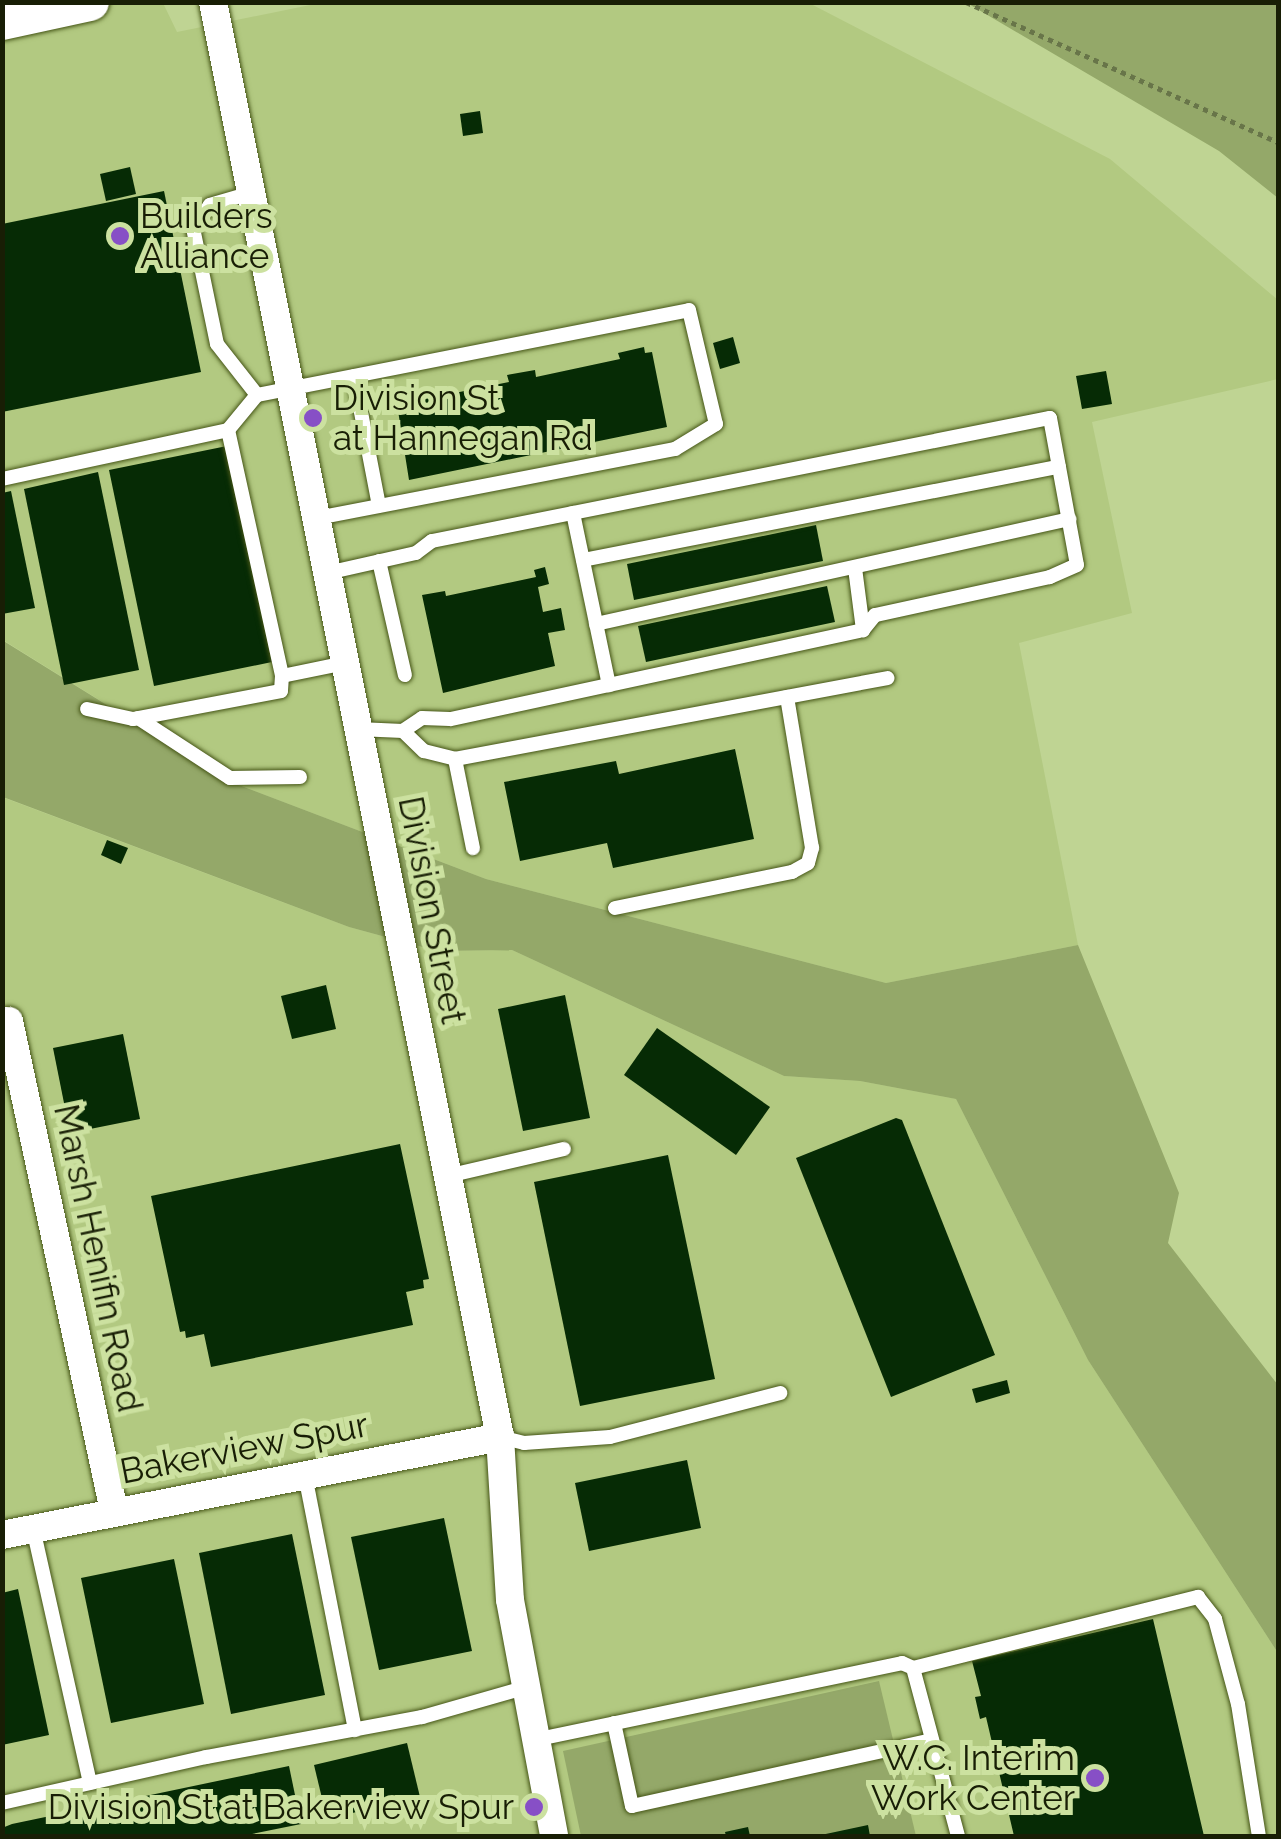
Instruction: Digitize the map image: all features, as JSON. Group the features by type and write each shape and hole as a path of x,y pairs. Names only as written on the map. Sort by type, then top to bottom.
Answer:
{"main road":[{"path":"2,21 90,2"}],"street":[{"name":"Division Street","path":"213,2 500,1437 510,1600 554,1836"},
{"name":"Marsh Henifin Road","path":"10,1021 114,1511"},
{"name":"Bakerview Spur","path":"2,1534 500,1437"}],"lane":[{"path":"251,194 210,206 193,228 217,344 257,395"},
{"path":"2,479 228,430 257,395 689,310 716,424 675,449 316,518"},
{"path":"354,376 379,506"},
{"path":"327,572 416,553 432,541 1050,418 1078,565 1050,577 875,615 863,630 450,720 422,718 402,731 358,729"},
{"path":"87,709 138,718 281,691 282,676 228,430"},
{"path":"583,560 1059,467"},
{"path":"573,513 609,685"},
{"path":"596,624 1069,519"},
{"path":"380,561 404,675"},
{"path":"855,568 863,630"},
{"path":"282,676 345,664"},
{"path":"402,731 424,751 455,759 886,678"},
{"path":"615,908 792,872 808,863 812,848 787,697"},
{"path":"138,718 230,778 300,777"},
{"path":"455,759 472,848"},
{"path":"448,1176 564,1148"},
{"path":"500,1437 524,1443 610,1437 780,1394"},
{"path":"305,1474 355,1730"},
{"path":"34,1528 90,1784"},
{"path":"534,1740 902,1663 913,1668 1198,1597 1216,1619 1238,1704 1259,1836"},
{"path":"913,1668 958,1836"},
{"path":"2,1803 422,1718 524,1688"},
{"path":"614,1723 632,1806 932,1740"}],"path":[{"path":"966,2 1278,142"}],"shaded area":[{"path":"325,2 809,3 1110,159 1278,300 1278,379 1092,422 1132,613 1019,643 1078,945 886,983 486,879 231,782 3,640 2,3 163,3 177,32"},
{"path":"967,3 1278,3 1278,198 1219,151"},
{"path":"2,640 231,782 486,879 886,983 1078,945 1179,1193 1168,1243 1278,1385 1278,1653 1088,1360 956,1099 860,1081 784,1076 512,950 437,951 349,927 3,797"},
{"path":"2,797 349,927 437,951 512,950 784,1076 860,1081 956,1099 1088,1360 1278,1653 1278,1836 3,1836"},
{"path":"879,1681 916,1836 581,1836 563,1751"}],"building":[{"path":"480,111 483,133 463,136 460,114"},
{"path":"130,167 136,194 106,201 100,174"},
{"path":"164,191 201,372 2,412 2,224"},
{"path":"733,337 740,363 720,369 713,343"},
{"path":"644,347 645,353 652,352 667,427 409,480 396,398 423,393 425,399 509,382 507,375 535,370 536,377 620,359 618,353"},
{"path":"1106,371 1112,404 1082,409 1076,376"},
{"path":"227,446 272,662 154,686 109,470"},
{"path":"98,472 139,670 64,685 24,489"},
{"path":"11,491 35,608 2,614 2,493"},
{"path":"816,525 823,561 634,600 627,564"},
{"path":"545,567 549,584 538,587 543,612 561,608 565,630 548,633 555,666 443,693 422,595 445,591 446,596 536,577 534,570"},
{"path":"827,586 835,622 646,662 638,626"},
{"path":"735,749 754,839 613,868 607,843 520,861 504,782 616,761 619,774"},
{"path":"107,840 128,848 121,864 101,855"},
{"path":"326,985 336,1029 292,1039 281,996"},
{"path":"565,995 590,1118 523,1131 498,1009"},
{"path":"657,1028 770,1107 736,1155 624,1075"},
{"path":"123,1034 140,1119 70,1133 53,1048"},
{"path":"896,1118 902,1120 995,1355 891,1397 796,1158"},
{"path":"400,1144 429,1279 423,1280 424,1288 406,1292 413,1325 211,1367 204,1334 186,1338 185,1331 180,1332 151,1196"},
{"path":"668,1155 715,1379 580,1406 534,1182"},
{"path":"1007,1380 1010,1393 976,1403 972,1389"},
{"path":"687,1460 701,1528 589,1551 575,1483"},
{"path":"444,1518 472,1651 379,1670 351,1537"},
{"path":"292,1534 325,1695 231,1714 199,1553"},
{"path":"174,1559 204,1704 111,1723 81,1578"},
{"path":"18,1589 49,1735 2,1745 2,1593"},
{"name":"W.C. Interim Work Center","path":"1153,1619 1204,1836 1014,1836 986,1717 980,1719 975,1697 981,1696 972,1661"},
{"path":"407,1743 420,1797 327,1819 314,1765"},
{"path":"289,1766 301,1824 242,1836 2,1836 2,1828 12,1824"},
{"path":"868,1825 870,1836 821,1835"},
{"path":"748,1827 750,1836 726,1836 725,1832"}],"place":[{"name":"Builders Alliance","path":"120,236"},
{"name":"Division St at Hannegan Rd","path":"313,418"},
{"name":"W.C. Interim Work Center","path":"1095,1778"},
{"name":"Division St at Bakerview Spur","path":"534,1807"}]}
